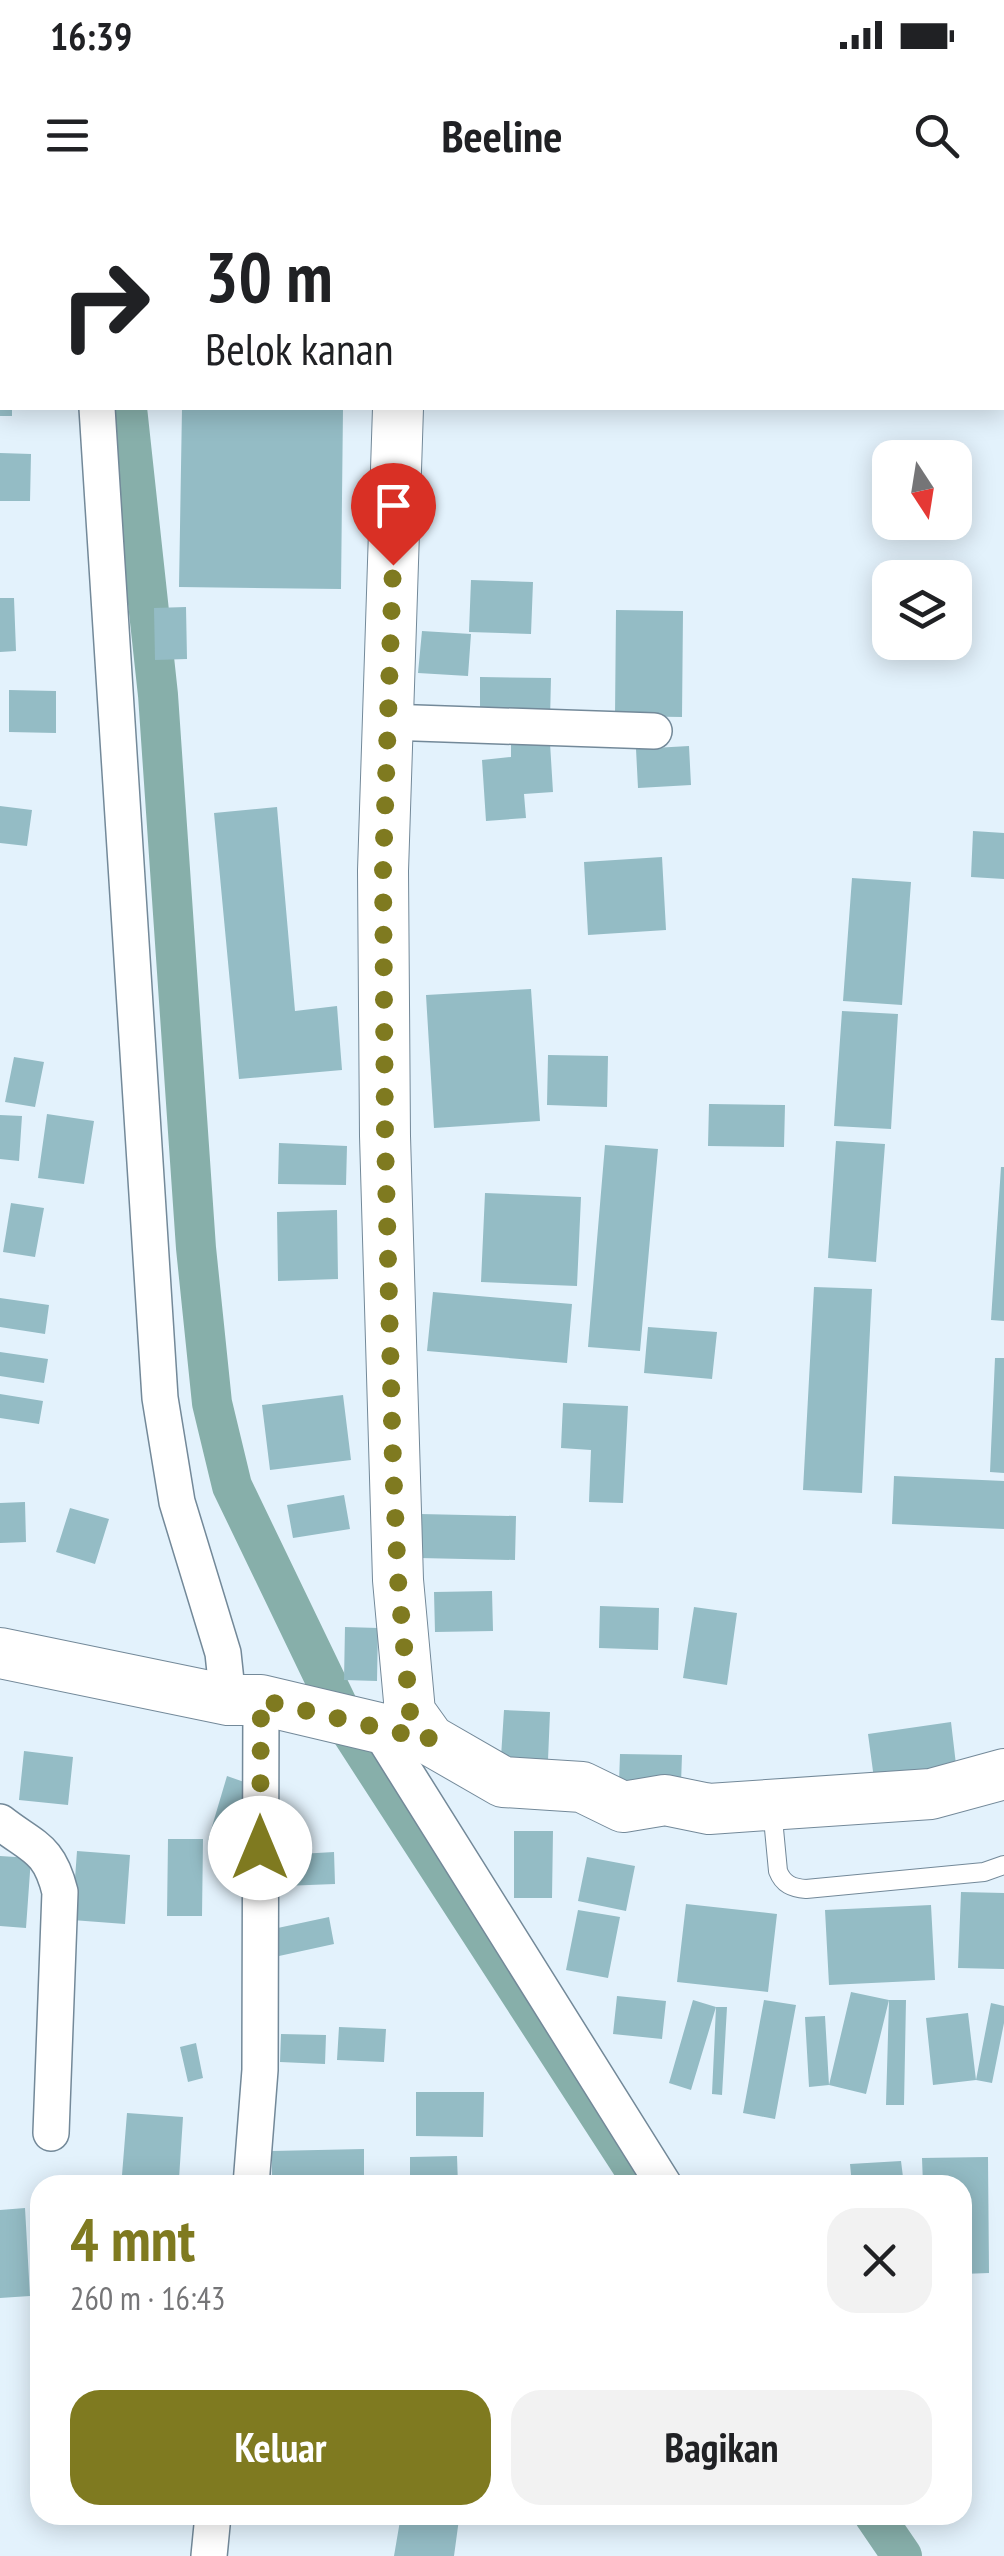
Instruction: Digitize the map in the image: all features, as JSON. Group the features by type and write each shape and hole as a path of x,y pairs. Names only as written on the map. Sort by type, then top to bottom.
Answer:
{"main road":[{"path":"398,410 383,871 385,1136 398,1580 410,1712 430,1740"},
{"path":"0,1653 376,1725 430,1740 503,1782 582,1787 623,1807 665,1800 709,1809 931,1794 1004,1774"}],"street":[{"path":"97,410 160,1398 177,1502 223,1653 261,1703 260,2070 252,2175"},
{"path":"387,722 654,731"},
{"path":"376,1725 658,2175"},
{"path":"0,1822 49,1860 60,1892 50,2133"},
{"path":"209,2556 212,2525"}],"lane":[{"path":"771,1804 778,1871 781,1880 794,1888 984,1872 1004,1866"}],"building":[{"path":"0,410 12,410 12,416 0,416"},
{"path":"182,410 343,410 341,589 179,587"},
{"path":"0,453 31,454 30,501 0,501"},
{"path":"471,580 533,582 531,634 469,632"},
{"path":"0,598 14,598 16,651 0,652"},
{"path":"186,607 187,659 155,660 154,608"},
{"path":"616,610 683,611 682,717 615,716"},
{"path":"422,631 471,634 468,676 418,673"},
{"path":"480,677 551,678 550,720 480,719"},
{"path":"9,690 56,691 56,733 9,732"},
{"path":"550,743 553,792 524,794 526,818 486,821 482,760 511,757 511,745"},
{"path":"689,746 691,785 638,788 636,749"},
{"path":"0,806 32,810 27,846 0,843"},
{"path":"277,807 295,1011 337,1006 342,1070 239,1079 214,813"},
{"path":"973,831 1004,833 1004,879 971,877"},
{"path":"662,857 666,930 588,935 584,862"},
{"path":"852,878 911,882 902,1005 843,1001"},
{"path":"531,989 540,1121 434,1128 426,995"},
{"path":"842,1011 898,1014 891,1129 834,1126"},
{"path":"548,1055 608,1056 607,1107 547,1105"},
{"path":"14,1057 44,1062 35,1107 5,1102"},
{"path":"709,1104 785,1105 784,1147 708,1146"},
{"path":"47,1114 94,1121 84,1184 38,1178"},
{"path":"0,1115 22,1116 19,1161 0,1159"},
{"path":"836,1141 885,1144 876,1262 828,1258"},
{"path":"279,1143 347,1146 346,1185 278,1184"},
{"path":"605,1145 658,1149 640,1351 588,1347"},
{"path":"1004,1167 1004,1321 991,1320"},
{"path":"485,1193 581,1197 577,1286 481,1282"},
{"path":"11,1203 44,1208 35,1257 3,1252"},
{"path":"337,1210 338,1279 278,1281 277,1212"},
{"path":"814,1287 872,1289 862,1493 803,1490"},
{"path":"433,1292 572,1304 567,1363 427,1351"},
{"path":"0,1298 49,1305 45,1334 0,1327"},
{"path":"648,1327 717,1332 712,1379 644,1373"},
{"path":"0,1352 48,1359 44,1383 0,1376"},
{"path":"995,1358 1004,1358 1004,1473 990,1472"},
{"path":"0,1394 43,1401 39,1424 0,1418"},
{"path":"343,1395 351,1460 270,1470 262,1405"},
{"path":"563,1403 628,1406 623,1503 589,1502 591,1450 561,1448"},
{"path":"894,1476 1004,1481 1004,1529 892,1524"},
{"path":"344,1495 350,1529 293,1538 287,1505"},
{"path":"25,1502 26,1542 0,1543 0,1503"},
{"path":"70,1508 109,1519 95,1564 56,1552"},
{"path":"420,1514 516,1516 515,1560 419,1558"},
{"path":"492,1591 493,1631 435,1632 434,1592"},
{"path":"600,1606 659,1608 658,1650 599,1648"},
{"path":"694,1607 737,1613 727,1685 683,1678"},
{"path":"345,1627 378,1628 377,1681 344,1680"},
{"path":"504,1710 550,1712 548,1760 501,1757"},
{"path":"951,1722 959,1790 877,1801 868,1734"},
{"path":"24,1751 73,1757 68,1805 19,1800"},
{"path":"620,1754 682,1755 681,1784 619,1783"},
{"path":"227,1776 247,1783 227,1846 208,1840"},
{"path":"514,1831 553,1831 552,1898 514,1898"},
{"path":"168,1839 203,1839 202,1916 167,1916"},
{"path":"77,1851 130,1855 125,1924 72,1920"},
{"path":"334,1852 335,1884 283,1886 282,1855"},
{"path":"0,1856 31,1858 26,1928 0,1926"},
{"path":"587,1857 635,1866 626,1911 578,1901"},
{"path":"961,1892 1004,1893 1004,1969 958,1968"},
{"path":"686,1904 777,1914 768,1992 677,1982"},
{"path":"931,1905 935,1980 829,1985 825,1910"},
{"path":"578,1910 620,1917 608,1978 566,1970"},
{"path":"329,1917 334,1944 279,1956 273,1929"},
{"path":"851,1992 889,2000 866,2094 829,2085"},
{"path":"617,1996 666,2001 662,2039 613,2034"},
{"path":"693,2000 716,2007 691,2090 669,2083"},
{"path":"764,2000 796,2005 775,2119 743,2113"},
{"path":"889,2000 906,2000 904,2105 886,2105"},
{"path":"991,2003 1004,2006 992,2083 976,2080"},
{"path":"716,2007 727,2007 722,2095 712,2094"},
{"path":"968,2013 976,2080 933,2085 926,2018"},
{"path":"825,2016 829,2085 809,2087 805,2017"},
{"path":"339,2027 386,2029 384,2062 337,2060"},
{"path":"281,2034 326,2035 325,2064 280,2062"},
{"path":"196,2043 203,2078 188,2082 180,2047"},
{"path":"416,2092 484,2092 483,2137 416,2136"},
{"path":"127,2113 183,2117 179,2175 122,2175"},
{"path":"364,2149 364,2175 272,2175 272,2151"},
{"path":"457,2156 458,2175 410,2175 410,2157"},
{"path":"988,2157 989,2273 972,2274 972,2175 923,2175 922,2158"},
{"path":"901,2161 903,2175 851,2175 850,2164"},
{"path":"25,2208 30,2296 0,2298 0,2210"},
{"path":"399,2525 458,2525 454,2556 394,2556"}],"waterway":[{"path":"127,410 158,695 196,1248 212,1403 232,1486 348,1727 638,2175"},
{"path":"881,2525 902,2556"}],"route":[{"path":"260,1848 261,1700 430,1740 410,1712 393,1464 383,871 393,565"}]}
